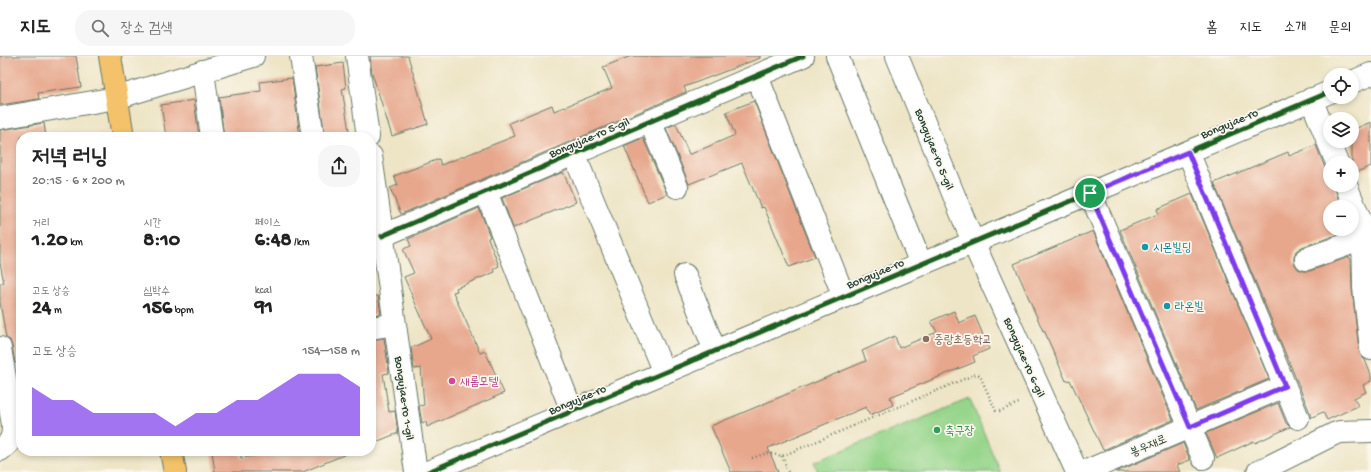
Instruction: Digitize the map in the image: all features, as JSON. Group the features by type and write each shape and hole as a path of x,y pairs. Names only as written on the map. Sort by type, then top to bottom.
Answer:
{"main road":[{"path":"110,56 122,132"},
{"path":"172,456 175,472"}],"street":[{"path":"0,118 116,98 253,56"},
{"path":"301,56 312,132"},
{"path":"357,56 367,132"},
{"name":"Bongujae-ro 5-gil","path":"378,228 486,192 803,56"},
{"name":"Bongujae-ro","path":"837,56 920,264"},
{"name":"Bongujae-ro 5-gil","path":"897,56 973,242"},
{"path":"204,71 211,132"},
{"path":"1359,79 1371,74"},
{"name":"Bongujae-ro","path":"757,76 844,297"},
{"path":"1321,95 1335,156"},
{"name":"Bongujae-ro","path":"428,472 1321,95"},
{"path":"650,122 677,187"},
{"path":"1188,152 1298,418"},
{"path":"574,154 664,373"},
{"name":"Bongujae-ro","path":"486,192 572,411"},
{"path":"1349,192 1362,223 1371,349"},
{"path":"1090,193 1203,458"},
{"name":"Bongujae-ro 1-gil","path":"376,207 378,228 395,324 416,472"},
{"path":"1306,259 1363,240"},
{"name":"Bongujae-ro 6-gil","path":"973,242 1078,472"},
{"path":"685,275 715,351"},
{"path":"376,327 395,324"},
{"path":"0,348 14,382 13,437 9,444 0,450"},
{"name":"봉우재로","path":"1084,472 1285,386"},
{"path":"1258,472 1334,434 1340,432 1371,431"}],"path":[{"path":"752,458 767,453 782,456 976,374 980,376 996,411 1000,411 1041,392"},
{"path":"881,410 883,414"},
{"path":"782,456 788,472"}],"green space":[{"name":"축구장","path":"970,399 1000,472 818,472 814,462"}],"building":[{"path":"0,56 76,56 81,87 38,93 39,99 0,105"},
{"path":"370,56 408,56 428,124 392,136 372,73"},
{"path":"631,56 760,56 760,58 684,87 686,92 401,214 390,188 398,185 394,176 439,159 441,165 515,136 509,123 552,105 554,111 612,88 603,67"},
{"path":"343,63 346,88 342,89 349,132 324,132 315,67"},
{"path":"292,78 299,132 223,132 219,97 261,91 260,82"},
{"path":"194,100 198,132 165,132 161,105"},
{"path":"754,101 815,257 789,267 764,207 761,208 742,163 689,184 666,128 676,124 689,154 691,154 735,135 726,112"},
{"path":"1371,122 1371,166 1359,171 1359,156 1352,156 1352,148 1359,148 1359,127"},
{"path":"44,123 45,132 16,132 15,363 10,340 6,338 0,302 0,283 4,283 0,263 0,130"},
{"path":"643,138 667,194 648,202 624,146"},
{"path":"1316,145 1323,163 1323,192 1336,192 1339,200 1323,200 1323,236 1334,236 1302,247 1296,251 1294,263 1298,269 1310,271 1349,257 1351,260 1352,289 1359,350 1371,375 1371,381 1363,385 1366,392 1354,398 1358,406 1327,420 1323,412 1310,418 1310,413 1297,381 1214,183 1288,152 1289,156"},
{"path":"563,172 576,202 513,228 502,198"},
{"path":"1192,194 1269,379 1196,410 1120,230 1158,214 1157,209"},
{"path":"479,208 490,237 488,238 499,266 493,269 495,272 456,288 457,291 453,292 480,353 485,351 504,393 427,427 426,421 422,423 419,406 424,405 421,368 414,369 411,348 431,339 404,277 414,273 403,249 411,246 408,239"},
{"path":"1093,231 1173,420 1103,450 1070,380 1066,381 1014,264"},
{"path":"376,296 378,296 381,314 376,314"},
{"path":"954,311 959,323 975,316 989,349 973,356 975,362 890,397 893,405 870,415 866,407 768,448 778,472 731,472 711,426 866,361 862,351 895,336 899,348 937,332 931,321"},
{"path":"384,338 389,373 383,374 389,412 395,411 398,433 376,442 376,339"},
{"path":"1278,403 1286,423 1290,427 1217,458 1206,433"},
{"path":"1183,443 1190,460 1177,465 1180,472 1116,472"},
{"path":"213,456 241,456 241,458 253,456 341,456 303,472 215,472"}],"cycle path":[{"path":"382,236 803,56"},
{"path":"428,472 1323,95"}],"place":[{"name":"시몬빌딩","path":"1145,247"},
{"name":"라온빌","path":"1167,306"},
{"name":"중랑초등학교","path":"926,339"},
{"name":"새롬모텔","path":"452,381"},
{"name":"축구장","path":"937,430"}],"route":[{"path":"1188,152 1285,386 1190,427 1090,193 1188,152"}]}
